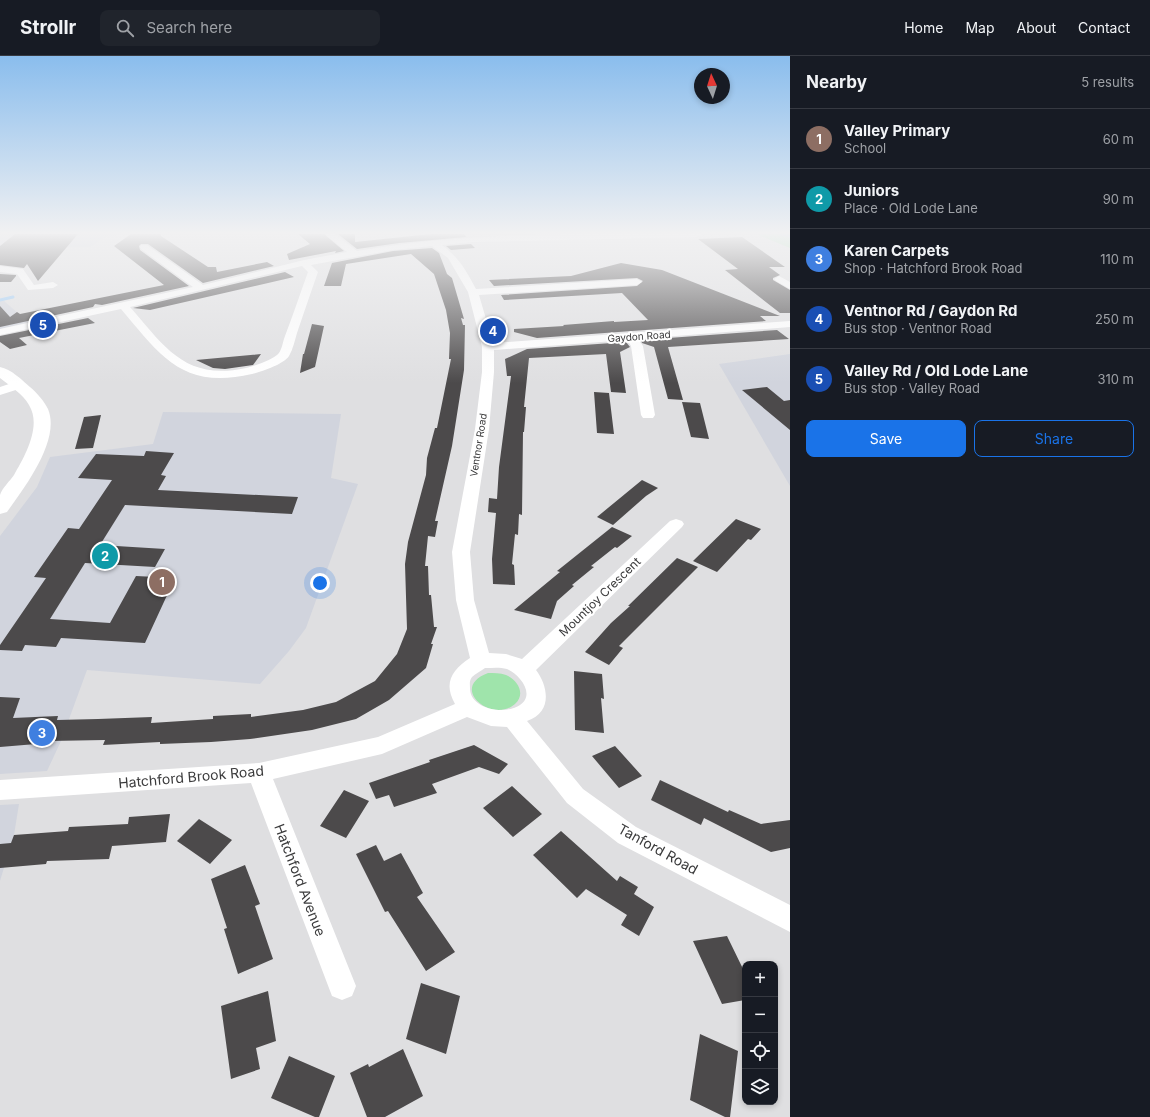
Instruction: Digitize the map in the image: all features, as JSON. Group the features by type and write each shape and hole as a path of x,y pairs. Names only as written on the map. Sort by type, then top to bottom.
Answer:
{"street":[{"path":"28,284 31,288 54,285"},
{"path":"194,284 200,288"},
{"path":"0,332 219,284"},
{"path":"123,305 158,345 184,367 210,373 244,372 263,367 284,355 308,284"},
{"name":"Ventnor Road","path":"468,284 473,292 488,348 488,372 482,430 461,552 465,600 481,661"},
{"path":"473,292 612,284"},
{"name":"Gaydon Road","path":"488,348 790,324"},
{"path":"630,336 636,346 648,415"},
{"path":"0,371 32,398 40,410 42,423 39,440 25,470 0,508"},
{"path":"0,391 18,385"},
{"name":"Mountjoy Crescent","path":"524,670 676,524"},
{"path":"502,660 513,663 524,670 536,685 536,701 529,711 513,719 496,720 482,716 468,707 458,692 460,678 470,666 481,661 502,660"},
{"name":"Hatchford Brook Road","path":"0,790 259,773 382,745 468,707"},
{"name":"Tanford Road","path":"513,719 575,796 627,835 790,919"},
{"name":"Hatchford Avenue","path":"259,773 342,986"}],"shaded area":[{"path":"3,300 28,322 0,329 0,301"},
{"path":"790,354 790,486 719,364"},
{"path":"163,412 341,414 331,478 358,484 306,628 289,651 260,684 87,670 61,741 47,771 0,774 0,536 37,487 50,457 153,444"},
{"path":"19,804 14,835 0,881 0,805"}],"green space":[{"path":"488,673 504,674 514,680 520,692 520,696 515,704 506,709 495,710 478,702 473,695 472,687 477,679"}],"building":[{"path":"162,284 186,284 189,286 102,305 95,304 93,307 0,327 0,306 10,317 17,312 20,314 164,285"},
{"path":"236,284 266,284 150,310 133,308"},
{"path":"325,284 342,284 341,286 324,286"},
{"path":"437,284 454,284 464,319 461,318 463,325 465,325 464,370 452,446 435,521 438,521 435,537 428,536 425,566 428,566 429,595 431,595 434,627 437,627 431,644 433,644 426,668 389,700 356,719 312,730 250,739 211,742 160,744 160,742 103,745 105,740 49,741 48,743 0,747 0,697 20,698 13,718 58,716 57,720 152,717 151,723 213,719 213,716 251,714 251,717 303,710 336,702 375,681 397,654 407,629 405,564 408,542 426,475 427,458 435,428 437,428 451,359 449,359 450,333 446,310"},
{"path":"492,284 538,284 494,286"},
{"path":"640,284 697,284 780,316 760,316 766,321 537,338 514,332 514,329 614,321 648,320 622,293 504,300 501,295 637,286"},
{"path":"742,284 779,284 790,290 790,313 780,313"},
{"path":"88,318 95,323 19,338 27,345 10,349 0,342 0,336"},
{"path":"312,324 324,326 315,367 300,373 303,354"},
{"path":"777,330 789,339 668,347 683,400 668,399 654,347 642,343 641,340"},
{"path":"626,342 630,347 620,352 626,393 611,392 606,354 529,358 524,407 526,407 523,432 522,515 519,514 518,535 515,534 512,564 514,565 515,585 493,584 492,559 496,513 488,512 489,498 497,499 499,467 511,376 507,376 505,359 527,349"},
{"path":"261,354 253,365 225,369 213,368 196,360"},
{"path":"767,387 784,401 790,400 790,430 742,390"},
{"path":"594,392 609,393 614,434 597,433"},
{"path":"682,402 700,403 709,439 691,437"},
{"path":"101,415 93,448 75,449 84,417"},
{"path":"146,451 174,453 161,475 166,476 158,490 298,497 292,514 125,505 100,545 165,549 155,567 85,563 50,619 110,623 136,576 175,578 145,643 61,638 56,647 25,645 22,651 0,650 0,645 46,578 34,577 68,528 79,529 112,480 78,478 96,454 144,456"},
{"path":"642,480 658,488 646,496 613,525 597,517"},
{"path":"736,519 761,529 751,540 748,539 717,572 693,561"},
{"path":"612,527 632,536 591,566 594,567 572,585 574,586 557,601 551,619 514,610 560,572 557,571"},
{"path":"677,558 698,567 619,646 623,648 609,665 585,652 611,623 630,606 628,606"},
{"path":"574,671 602,674 604,699 601,698 604,733 575,730"},
{"path":"474,745 508,764 499,774 479,767 432,784 437,793 394,807 389,795 376,799 369,783 430,762 429,760"},
{"path":"615,746 642,776 619,788 592,756"},
{"path":"660,780 728,812 729,810 761,824 790,820 790,848 771,852 704,818 701,825 651,800"},
{"path":"512,786 542,814 513,837 483,808"},
{"path":"344,790 369,801 346,838 320,826"},
{"path":"170,814 166,842 112,846 109,859 47,861 46,864 0,868 0,844 11,843 14,835 68,831 69,827 128,824 129,817"},
{"path":"199,819 232,840 210,864 177,841"},
{"path":"561,831 617,881 620,876 638,887 634,894 654,907 639,936 621,925 627,915 586,889 577,898 533,855"},
{"path":"376,845 384,861 401,853 423,893 417,897 455,952 426,971 388,911 385,912 356,854"},
{"path":"245,865 260,904 255,906 273,959 238,974 224,929 227,928 211,879"},
{"path":"727,936 742,967 742,1001 722,1004 693,941"},
{"path":"421,983 460,996 446,1054 406,1039"},
{"path":"268,991 276,1041 256,1048 260,1069 231,1079 221,1006"},
{"path":"700,1034 738,1051 730,1117 725,1117 690,1100"},
{"path":"403,1049 423,1096 385,1117 367,1117 350,1073 368,1064 369,1067"},
{"path":"289,1056 335,1076 319,1117 315,1117 271,1098"}],"waterway":[{"path":"0,300 13,297"}],"place":[{"name":"Valley Rd / Old Lode Lane","path":"43,325"},
{"name":"Ventnor Rd / Gaydon Rd","path":"493,331"},
{"name":"Juniors","path":"105,556"},
{"name":"Valley Primary","path":"162,582"},
{"name":"Karen Carpets","path":"42,733"}]}
